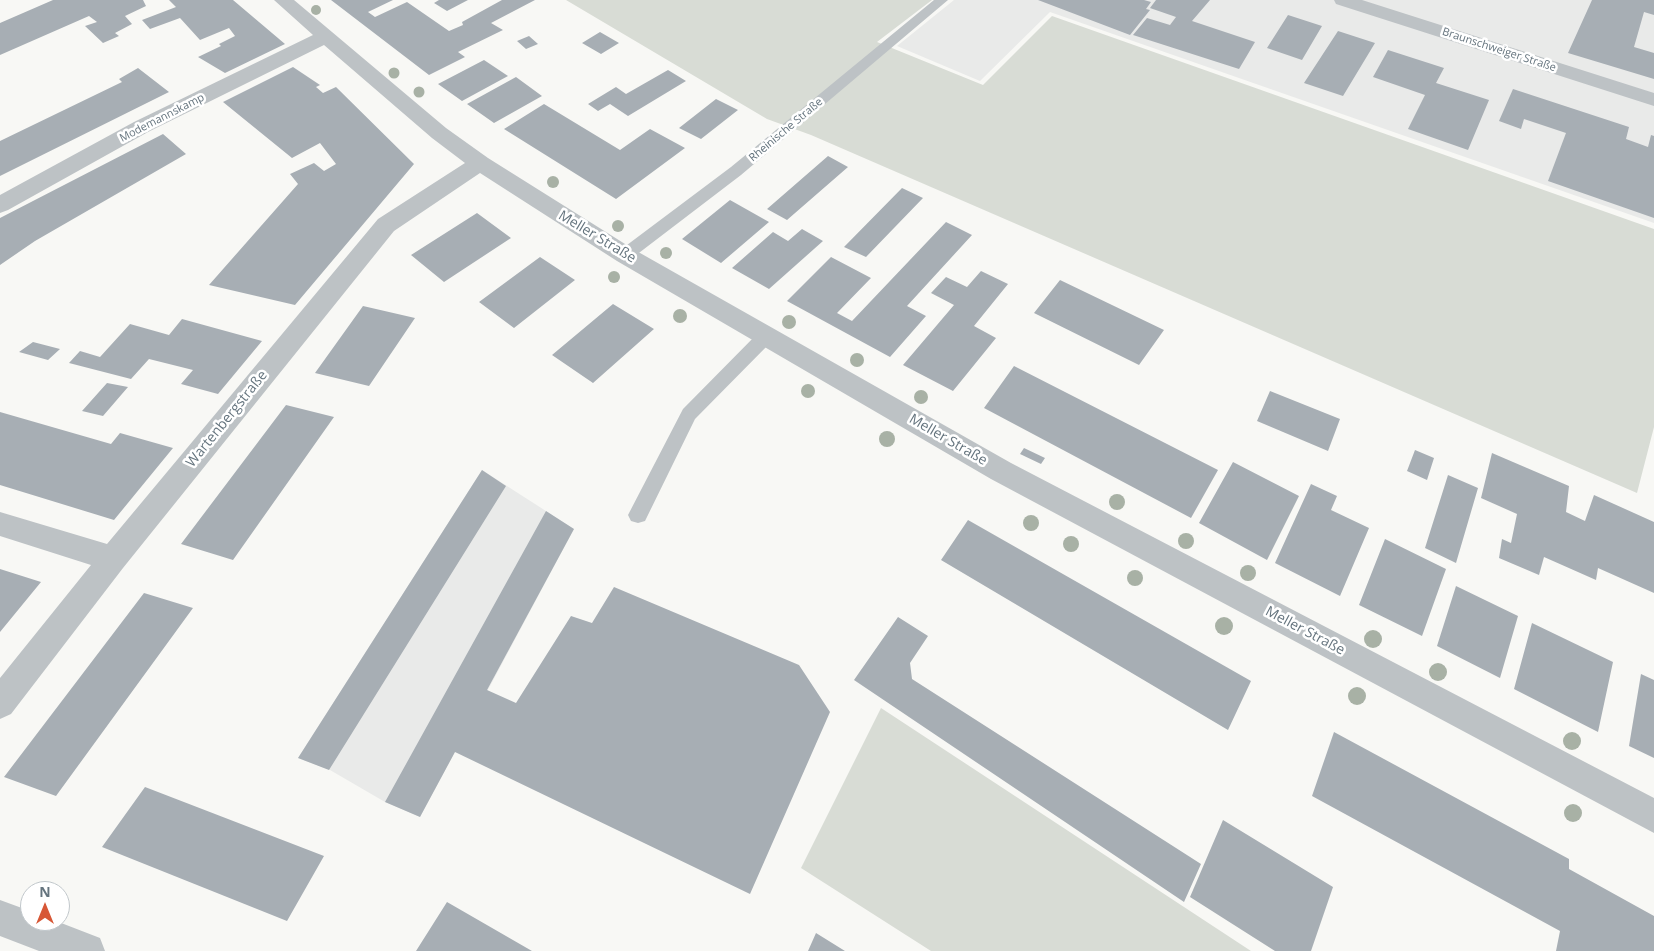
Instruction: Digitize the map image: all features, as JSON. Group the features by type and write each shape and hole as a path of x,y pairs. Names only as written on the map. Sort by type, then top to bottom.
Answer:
{"street":[{"name":"Meller Straße","path":"282,0 439,133 480,163 625,255 1001,471 1654,816"},
{"name":"Braunschweiger Straße","path":"1343,0 1654,100"},
{"name":"Modemannskamp","path":"0,205 141,127 326,36"},
{"name":"Wartenbergstraße","path":"0,703 113,559 386,225 480,163"},
{"path":"0,524 113,559"},
{"path":"0,918 87,951"}],"lane":[{"name":"Rheinische Straße","path":"625,255 736,171 942,0"},
{"path":"638,515 689,414 766,336"}],"shaded area":[{"path":"566,0 932,0 877,42 983,85 1052,16 1654,229 1654,427 1637,493 811,135 767,119"},
{"path":"954,0 1654,0 1654,223 1050,12 980,81 897,46"},
{"path":"482,470 574,529 420,817 385,802 330,770 298,758"},
{"path":"881,708 1251,951 931,951 801,868"}],"building":[{"path":"53,0 143,0 146,6 125,16 132,24 115,33 119,36 103,43 85,26 97,22 89,16 0,55 0,23"},
{"path":"169,0 233,0 285,44 225,73 198,57 221,46 219,44 235,36 229,28 200,40 180,18 150,29 142,20 176,7"},
{"path":"331,0 393,0 368,12 375,17 407,2 449,31 463,25 462,22 502,0 535,0 491,23 503,30 458,52 465,57 429,75"},
{"path":"439,0 468,0 447,11 434,3"},
{"path":"1038,0 1144,0 1151,2 1146,9 1150,10 1130,35"},
{"path":"1156,0 1210,0 1192,21 1255,42 1239,69 1133,35 1147,18 1170,25 1176,17 1150,8"},
{"path":"1592,0 1654,0 1654,15 1644,12 1634,47 1654,53 1654,79 1568,53"},
{"path":"1288,15 1322,26 1302,60 1267,48"},
{"path":"1338,31 1375,43 1343,96 1304,83"},
{"path":"600,32 619,43 601,54 582,43"},
{"path":"529,36 538,44 526,49 517,41"},
{"path":"1388,50 1444,68 1436,83 1489,100 1468,150 1408,129 1425,95 1373,77"},
{"path":"484,60 508,76 462,101 438,84"},
{"path":"293,67 320,85 316,87 323,93 336,87 414,164 295,305 209,285 298,184 290,174 314,163 324,171 336,164 320,143 292,158 223,102"},
{"path":"138,68 169,92 0,176 0,141 122,82 119,79"},
{"path":"668,70 686,81 628,116 610,104 598,111 588,104 616,87 626,94"},
{"path":"516,77 542,96 494,123 467,104"},
{"path":"1513,89 1629,127 1626,139 1648,147 1651,135 1654,136 1654,218 1548,181 1566,133 1524,119 1521,129 1499,121"},
{"path":"716,99 738,110 701,139 679,128"},
{"path":"544,104 620,150 650,129 685,148 616,199 504,129"},
{"path":"163,134 186,154 35,241 0,265 0,218"},
{"path":"828,156 848,167 787,220 767,209"},
{"path":"902,188 923,198 866,257 844,247"},
{"path":"730,200 769,222 721,263 682,239"},
{"path":"477,213 511,238 444,282 411,255"},
{"path":"946,222 972,235 907,306 926,316 890,357 787,301 831,257 871,278 837,313 852,321"},
{"path":"802,229 823,241 769,289 732,268 773,232 788,241"},
{"path":"540,257 575,280 514,328 479,302"},
{"path":"981,271 1008,284 974,326 996,338 953,391 903,365 954,305 931,293 946,277 967,287"},
{"path":"1060,280 1164,330 1139,365 1034,313"},
{"path":"613,304 654,329 593,383 552,355"},
{"path":"363,306 415,318 369,386 315,373"},
{"path":"182,319 262,341 218,394 181,384 193,370 149,359 131,379 69,363 80,351 100,357 130,324 169,335"},
{"path":"33,342 60,349 48,360 19,352"},
{"path":"1014,366 1218,470 1191,518 984,408"},
{"path":"107,383 128,387 103,416 82,411"},
{"path":"1270,391 1340,419 1328,451 1257,421"},
{"path":"286,405 334,417 233,560 181,544"},
{"path":"0,412 111,444 120,433 173,448 114,520 0,485"},
{"path":"1024,448 1045,458 1041,464 1020,454"},
{"path":"1415,450 1434,458 1427,480 1407,471"},
{"path":"1492,453 1569,486 1566,512 1585,521 1594,495 1654,522 1654,593 1598,568 1596,580 1544,557 1539,575 1499,558 1502,539 1511,543 1517,514 1481,498"},
{"path":"1233,462 1299,496 1267,560 1199,523"},
{"path":"482,470 506,486 329,770 298,758"},
{"path":"1448,475 1478,488 1456,563 1425,548"},
{"path":"1311,484 1337,496 1331,510 1369,528 1340,596 1275,563"},
{"path":"546,511 574,529 487,690 516,703 571,616 592,623 614,587 799,665 830,712 750,894 455,752 420,817 385,802"},
{"path":"968,520 1251,681 1228,730 941,560"},
{"path":"1385,539 1446,569 1422,636 1359,605"},
{"path":"0,569 41,582 0,632"},
{"path":"1456,586 1518,616 1500,678 1437,646"},
{"path":"144,593 193,608 56,796 4,777"},
{"path":"898,617 928,636 910,663 912,679 1201,864 1184,902 854,680"},
{"path":"1532,623 1613,662 1598,732 1514,689"},
{"path":"1641,674 1654,680 1654,758 1629,746"},
{"path":"1334,732 1569,859 1569,869 1654,916 1654,951 1556,951 1560,931 1312,796"},
{"path":"145,787 324,856 287,921 102,847"},
{"path":"1223,820 1333,887 1311,951 1275,951 1190,897"},
{"path":"447,902 532,951 416,951"},
{"path":"816,933 845,951 808,951"}]}
